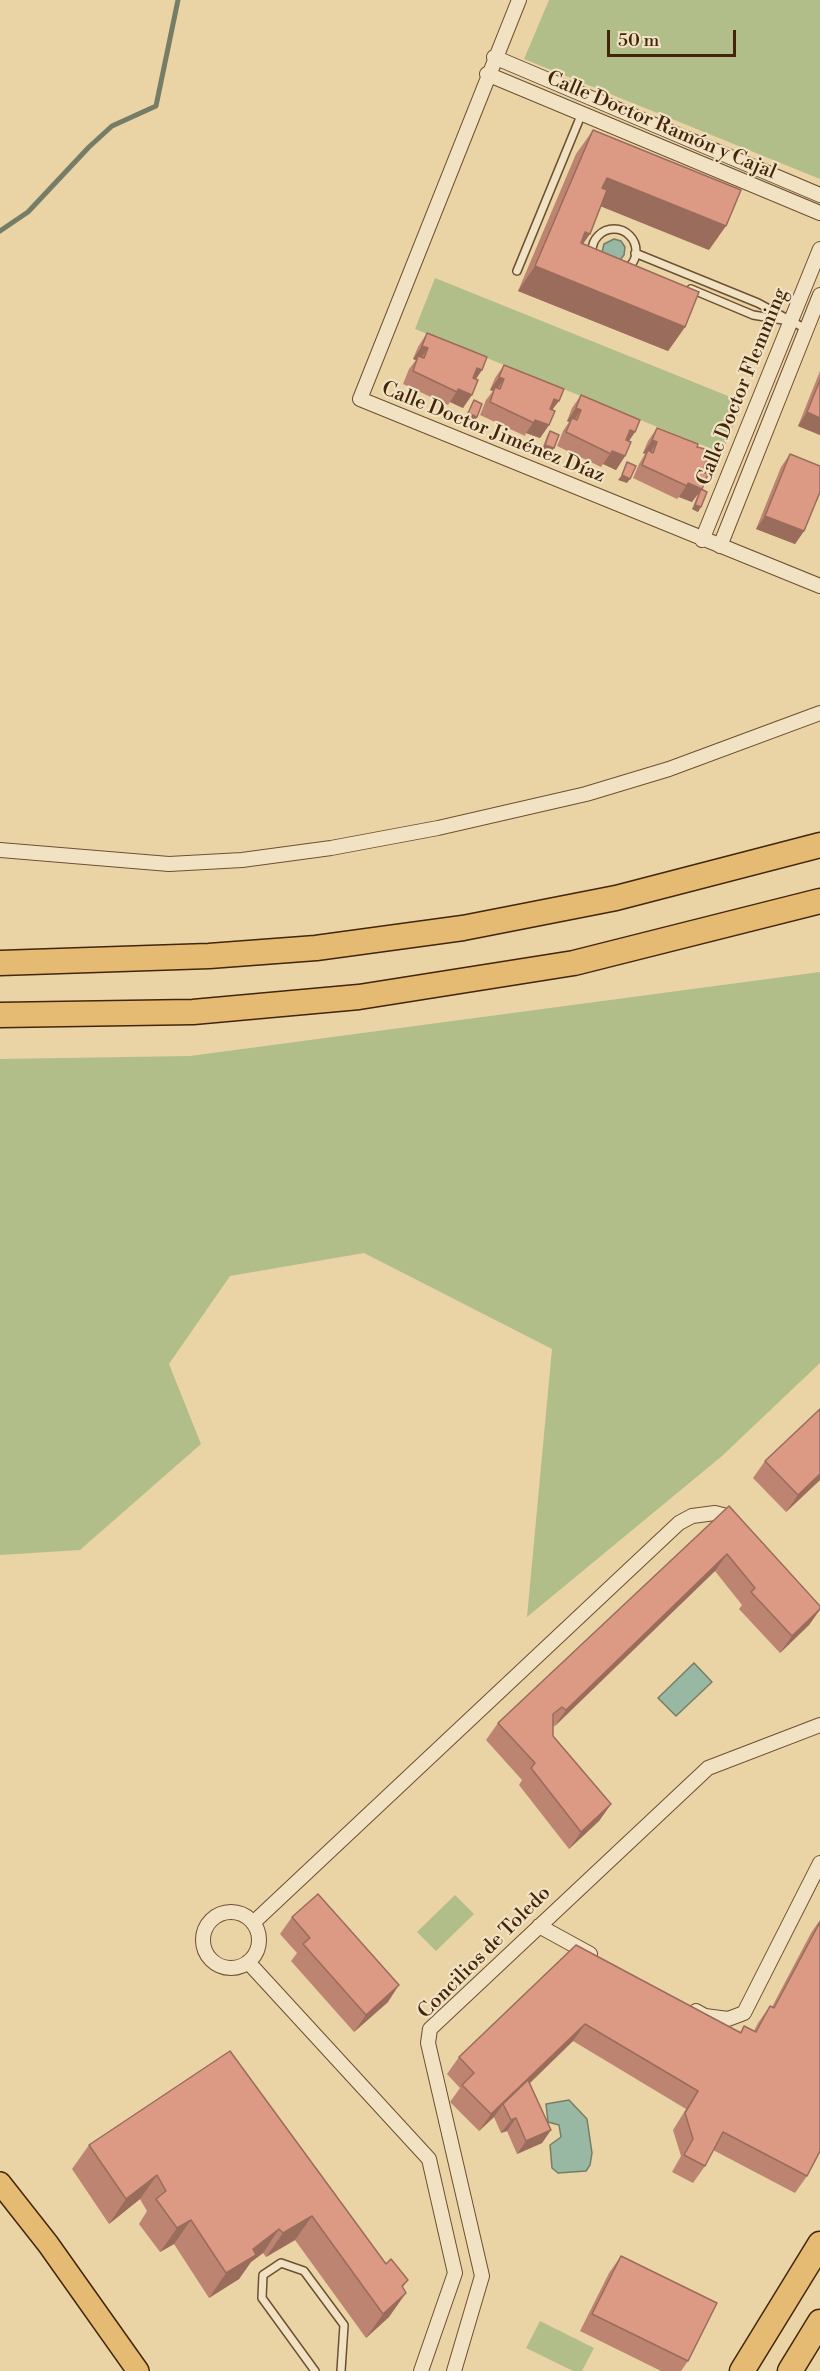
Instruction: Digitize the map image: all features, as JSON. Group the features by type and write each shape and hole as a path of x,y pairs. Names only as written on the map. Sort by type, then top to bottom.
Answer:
{"highway":[{"path":"0,963 209,956 316,948 463,928 616,898 820,845"},
{"path":"0,1015 193,1012 370,996 574,963 820,901"},
{"path":"742,2371 820,2244"},
{"path":"795,2367 820,2322"}],"main road":[{"path":"0,2183 48,2244 136,2367"}],"street":[{"name":"Calle Doctor Jiménez Díaz","path":"519,0 487,74 360,399 702,540 820,586"},
{"name":"Calle Doctor Ramón y Cajal","path":"494,57 820,195"},
{"name":"Calle Doctor Ramón y Cajal","path":"487,74 820,213"},
{"name":"Calle Doctor Flemming","path":"702,540 820,249"},
{"name":"Calle Doctor Flemming","path":"720,546 820,295"},
{"path":"0,850 169,864 242,860 331,848 438,828 586,794 669,769 820,713"},
{"path":"253,1923 679,1523 692,1516 715,1513 731,1520 744,1532"},
{"name":"Concilios de Toledo","path":"454,2371 482,2276 428,2043 430,2029 708,1768 820,1725"},
{"path":"685,2005 705,2016 728,2019 744,2013 820,1863"},
{"path":"230,1913 238,1914 253,1923 259,1939 255,1956 249,1962 232,1968 216,1964 205,1950 204,1933 213,1919 230,1913"},
{"path":"539,1926 601,1960"},
{"path":"249,1962 429,2159 455,2273 421,2371"}],"lane":[{"path":"517,271 582,113"},
{"path":"619,230 632,239 635,254 630,265 617,273 602,269 592,257 593,242 604,231 619,230"},
{"path":"635,254 758,303 806,329"},
{"path":"630,265 641,269"},
{"path":"686,287 753,315 790,322"},
{"path":"315,2371 262,2298 263,2275 281,2263 304,2271 344,2325 341,2371"}],"green space":[{"path":"549,0 820,0 820,179 524,59"},
{"path":"435,278 743,402 722,453 415,329"},
{"path":"820,972 820,1363 722,1456 527,1617 552,1349 364,1253 230,1276 169,1364 201,1444 80,1550 0,1555 0,1059 190,1056"},
{"path":"455,1895 474,1914 436,1951 417,1932"},
{"path":"540,2321 594,2348 582,2371 573,2371 526,2348"}],"shaded area":[{"path":"614,239 621,241 625,247 624,255 620,260 602,252 604,244"},
{"path":"694,1663 712,1682 676,1716 658,1698"},
{"path":"569,2100 587,2119 592,2153 590,2165 586,2171 558,2173 552,2168 550,2145 561,2137 559,2125 548,2122 546,2104"}],"building":[{"path":"593,130 741,190 726,226 607,178 602,188 607,190 590,234 585,232 581,243 699,292 685,327 535,266"},
{"path":"427,333 487,357 482,370 477,368 473,378 478,380 472,395 458,389 457,392 413,371 418,356 424,358 428,348 422,346"},
{"path":"504,365 564,389 559,401 554,399 550,409 555,411 549,425 535,420 534,423 490,402 495,387 500,389 504,379 499,377"},
{"path":"820,380 820,418 807,412"},
{"path":"581,395 640,420 635,432 630,430 626,440 631,442 625,456 612,451 611,454 566,432 572,418 577,420 581,410 576,408"},
{"path":"474,400 482,404 477,417 468,413"},
{"path":"657,428 698,444 697,447 717,452 712,464 706,462 702,472 708,474 702,489 688,483 687,486 642,465 648,450 653,453 657,442 652,440"},
{"path":"550,431 559,435 554,448 545,445"},
{"path":"790,454 820,466 820,492 804,531 765,516"},
{"path":"627,462 636,466 630,479 622,475"},
{"path":"701,489 707,492 701,507 695,505"},
{"path":"820,1409 820,1474 798,1495 765,1461"},
{"path":"729,1506 820,1606 820,1609 792,1636 751,1592 755,1588 727,1554 566,1710 562,1707 553,1714 553,1736 611,1804 581,1832 531,1768 535,1763 498,1723"},
{"path":"318,1894 399,1985 366,2015 303,1944 310,1938 292,1917"},
{"path":"820,1922 820,2151 807,2176 723,2132 705,2166 684,2155 693,2139 685,2113 698,2091 585,2024 491,2114 462,2085 474,2073 459,2057 576,1945 741,2033 744,2026 756,2032 770,2006 774,2008"},
{"path":"230,2051 386,2264 391,2259 408,2280 402,2286 406,2293 383,2314 312,2216 283,2233 279,2229 253,2249 256,2255 226,2273 191,2220 177,2228 156,2199 166,2191 157,2175 126,2199 89,2145"},
{"path":"528,2080 551,2130 526,2141 516,2118 511,2120 503,2104"},
{"path":"621,2256 717,2303 688,2361 592,2314"}],"waterway":[{"path":"0,231 28,212 112,126 156,106 178,0"}]}
